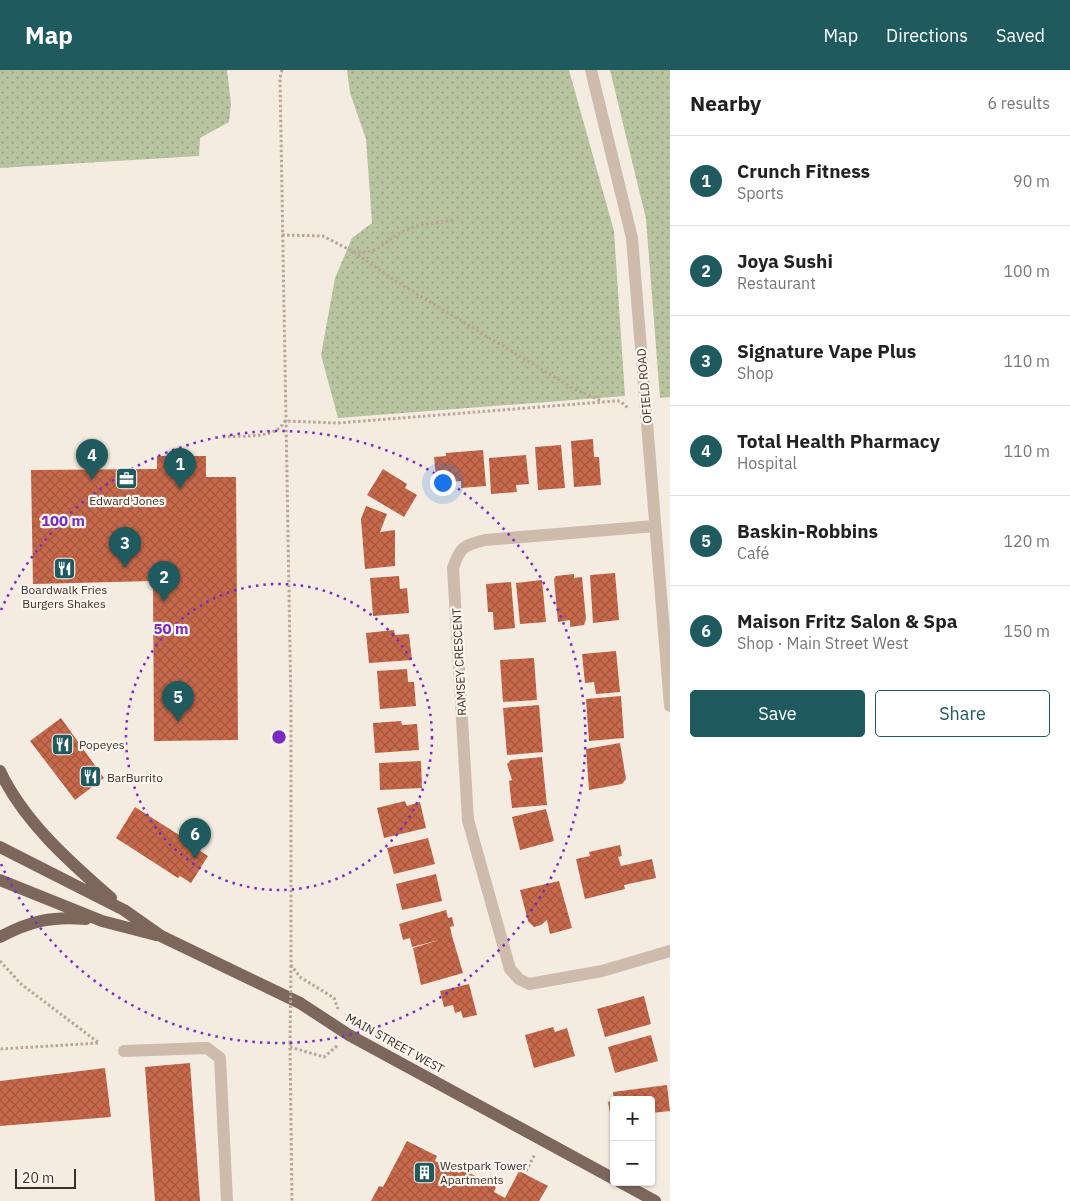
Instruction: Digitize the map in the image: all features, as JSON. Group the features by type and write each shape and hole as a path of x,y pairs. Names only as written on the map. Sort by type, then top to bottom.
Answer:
{"main road":[{"path":"0,771 38,827 74,865 124,910"},
{"name":"MAIN STREET WEST","path":"0,847 124,910 161,936 300,1003 349,1035 610,1177"},
{"name":"MAIN STREET WEST","path":"0,880 102,921 161,936"},
{"path":"0,937 27,924 60,916 102,921"},
{"path":"627,1186 655,1201"}],"street":[{"name":"OFIELD ROAD","path":"591,70 632,238 655,526 665,577 670,706"},
{"name":"RAMSEY CRESCENT","path":"655,526 476,542 468,544 458,553 453,568 468,820 510,969 519,979 529,984 557,981 602,971 670,951"},
{"path":"124,1051 207,1048 220,1058 227,1201"}],"path":[{"path":"282,70 280,78 282,235 291,706 290,1045 292,1201"},
{"path":"354,252 375,250 401,232 420,225 454,220"},
{"path":"282,235 324,236 354,252 397,282 574,389 603,401"},
{"path":"285,421 338,423 603,401 620,402 647,420"},
{"path":"224,437 273,433 282,427 285,421"},
{"path":"0,961 21,984 99,1043 0,1048"},
{"path":"291,965 300,977 334,998"},
{"path":"290,1045 324,1057"},
{"path":"526,1171 533,1158"}],"green space":[{"path":"0,70 227,70 231,104 229,122 200,138 199,156 0,168"},
{"path":"347,70 569,70 614,231 625,396 338,418 321,355 335,278 352,238 372,223 366,139 350,93"},
{"path":"610,70 670,70 670,397 660,398 646,219"}],"building":[{"path":"593,439 594,457 599,457 601,485 574,487 571,441"},
{"path":"561,445 565,488 538,490 535,447"},
{"path":"483,450 486,486 461,488 461,481 448,482 447,477 436,478 434,457 446,456 446,453"},
{"path":"526,455 529,484 516,485 517,492 491,494 489,458"},
{"path":"157,456 206,456 206,477 236,477 238,740 154,741 153,581 33,584 31,470 157,469"},
{"path":"383,469 407,484 405,488 417,495 404,517 367,495"},
{"path":"366,506 387,514 380,532 395,530 395,566 365,569 361,519"},
{"path":"615,573 619,620 593,623 590,575"},
{"path":"574,574 574,578 582,577 586,619 584,625 570,627 570,620 558,622 554,579 556,576"},
{"path":"399,576 400,589 407,588 409,613 373,616 370,578"},
{"path":"542,580 546,622 520,624 516,583"},
{"path":"511,582 515,628 494,630 493,612 488,612 486,584"},
{"path":"394,630 395,635 409,634 412,660 369,663 366,633"},
{"path":"616,651 620,692 596,694 594,682 585,683 582,654"},
{"path":"534,658 537,700 503,702 500,660"},
{"path":"407,669 408,682 414,682 416,706 380,709 377,671"},
{"path":"621,696 624,738 589,741 586,699"},
{"path":"539,705 543,752 507,755 503,708"},
{"path":"61,718 104,778 75,800 30,741"},
{"path":"401,721 402,725 417,724 419,750 375,753 373,723"},
{"path":"620,743 626,779 622,784 589,790 586,749"},
{"path":"542,757 547,805 512,808 509,781 512,780 507,764 511,760"},
{"path":"421,761 422,788 380,790 379,763"},
{"path":"405,801 407,806 420,802 426,828 384,838 377,808"},
{"path":"135,807 198,847 197,849 208,856 191,883 180,876 178,878 116,838"},
{"path":"546,809 554,841 520,850 512,817"},
{"path":"428,838 435,864 394,874 387,848"},
{"path":"620,845 622,856 618,857 621,866 652,859 656,878 624,885 625,889 585,899 576,859 590,856 589,852"},
{"path":"436,874 442,901 402,910 396,884"},
{"path":"559,881 572,928 550,934 547,920 541,925 534,927 528,921 520,890"},
{"path":"446,910 448,918 452,917 454,926 450,927 463,973 421,985 413,948 439,940 412,947 410,938 403,940 399,924"},
{"path":"469,984 477,1015 463,1018 461,1011 455,1013 453,1005 444,1007 440,991"},
{"path":"644,996 651,1024 605,1037 597,1009"},
{"path":"553,1027 555,1032 567,1028 575,1056 534,1068 525,1035"},
{"path":"651,1035 658,1061 615,1073 608,1047"},
{"path":"190,1063 200,1201 155,1201 145,1067"},
{"path":"105,1068 111,1117 0,1126 0,1081"},
{"path":"667,1085 670,1111 655,1113 655,1096 614,1096 613,1092"},
{"name":"Westpark Tower Apartments","path":"407,1141 437,1156 435,1161 459,1173 462,1169 496,1187 494,1192 505,1198 519,1171 548,1186 539,1201 371,1201 379,1186 383,1187"}],"place":[{"name":"Edward Jones","path":"127,479"},
{"name":"Total Health Pharmacy","path":"92,480"},
{"name":"Crunch Fitness","path":"180,489"},
{"name":"Boardwalk Fries Burgers Shakes","path":"64,568"},
{"name":"Signature Vape Plus","path":"125,568"},
{"name":"Joya Sushi","path":"164,602"},
{"name":"Baskin-Robbins","path":"178,722"},
{"name":"Popeyes","path":"63,744"},
{"name":"BarBurrito","path":"91,777"},
{"name":"Maison Fritz Salon & Spa","path":"195,859"},
{"name":"Westpark Tower Apartments","path":"424,1172"}]}
